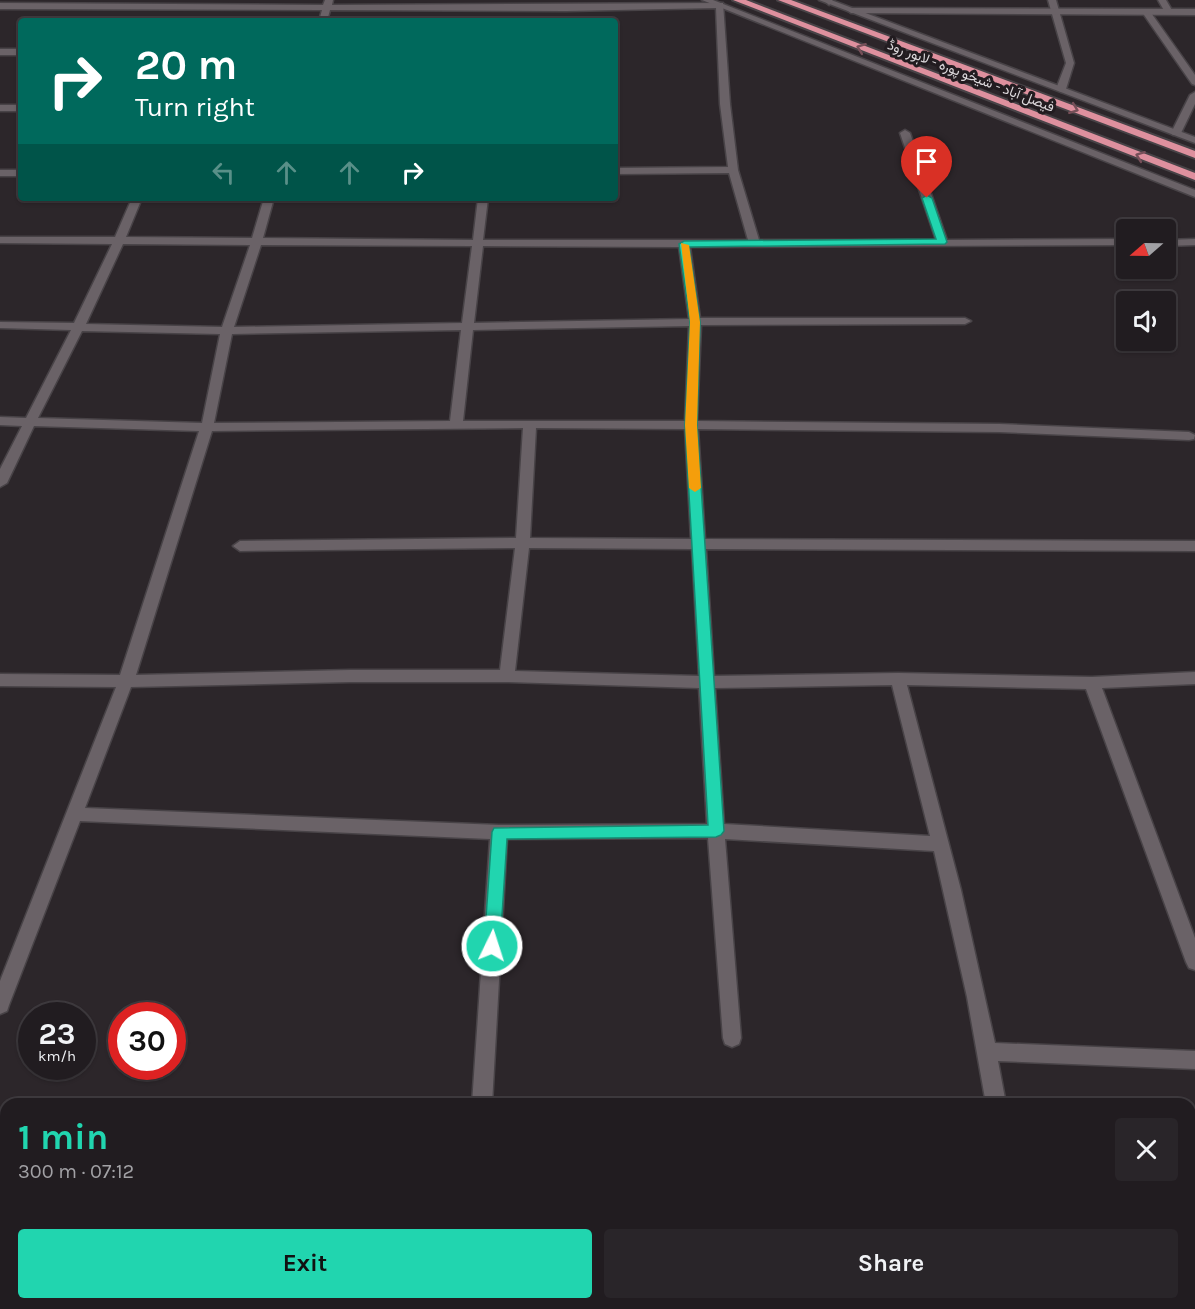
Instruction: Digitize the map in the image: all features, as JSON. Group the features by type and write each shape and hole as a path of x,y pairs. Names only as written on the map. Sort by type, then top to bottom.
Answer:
{"highway":[{"name":"فیصل آباد - شیخو پورہ - لاہور روڈ","path":"738,0 1195,177"},
{"name":"فیصل آباد - شیخو پورہ - لاہور روڈ","path":"783,0 1195,155"}],"street":[{"path":"706,0 1195,194"},
{"path":"1052,0 1070,63 1061,89"},
{"path":"1162,0 1169,12"},
{"path":"827,1 1195,140"},
{"path":"0,6 95,3 217,10 328,3 605,11 720,5"},
{"path":"324,18 328,3"},
{"path":"720,5 725,104 733,170 754,243"},
{"path":"497,18 499,8"},
{"path":"851,10 1195,12"},
{"path":"1146,12 1195,82"},
{"path":"0,52 18,52"},
{"path":"1176,133 1195,95"},
{"path":"0,108 18,108"},
{"path":"904,133 942,242"},
{"path":"618,171 733,170"},
{"path":"0,173 18,173"},
{"path":"0,483 120,241 136,201"},
{"path":"0,1005 126,681 207,427 227,331 257,243 268,201"},
{"path":"456,424 483,201"},
{"path":"0,240 479,244 1116,242"},
{"path":"1176,243 1195,242"},
{"path":"684,244 695,322 691,425 716,831 732,1038"},
{"path":"0,325 227,331 695,322 965,321"},
{"path":"0,420 207,427 530,424 999,428 1189,436"},
{"path":"507,676 523,543 530,424"},
{"path":"240,546 523,543 1195,546"},
{"path":"0,680 126,681 350,676 507,676 707,682 898,679 1092,682 1195,678"},
{"path":"898,679 940,844 988,1052 995,1098"},
{"path":"1092,682 1195,962"},
{"path":"74,814 499,832 716,831 940,844"},
{"path":"482,1098 499,832"},
{"path":"988,1052 1195,1060"}],"slow traffic":[{"path":"684,245 695,322 691,425 695,488"}],"route":[{"path":"492,946 499,832 716,831 691,425 695,322 684,244 942,242 927,198"}]}
